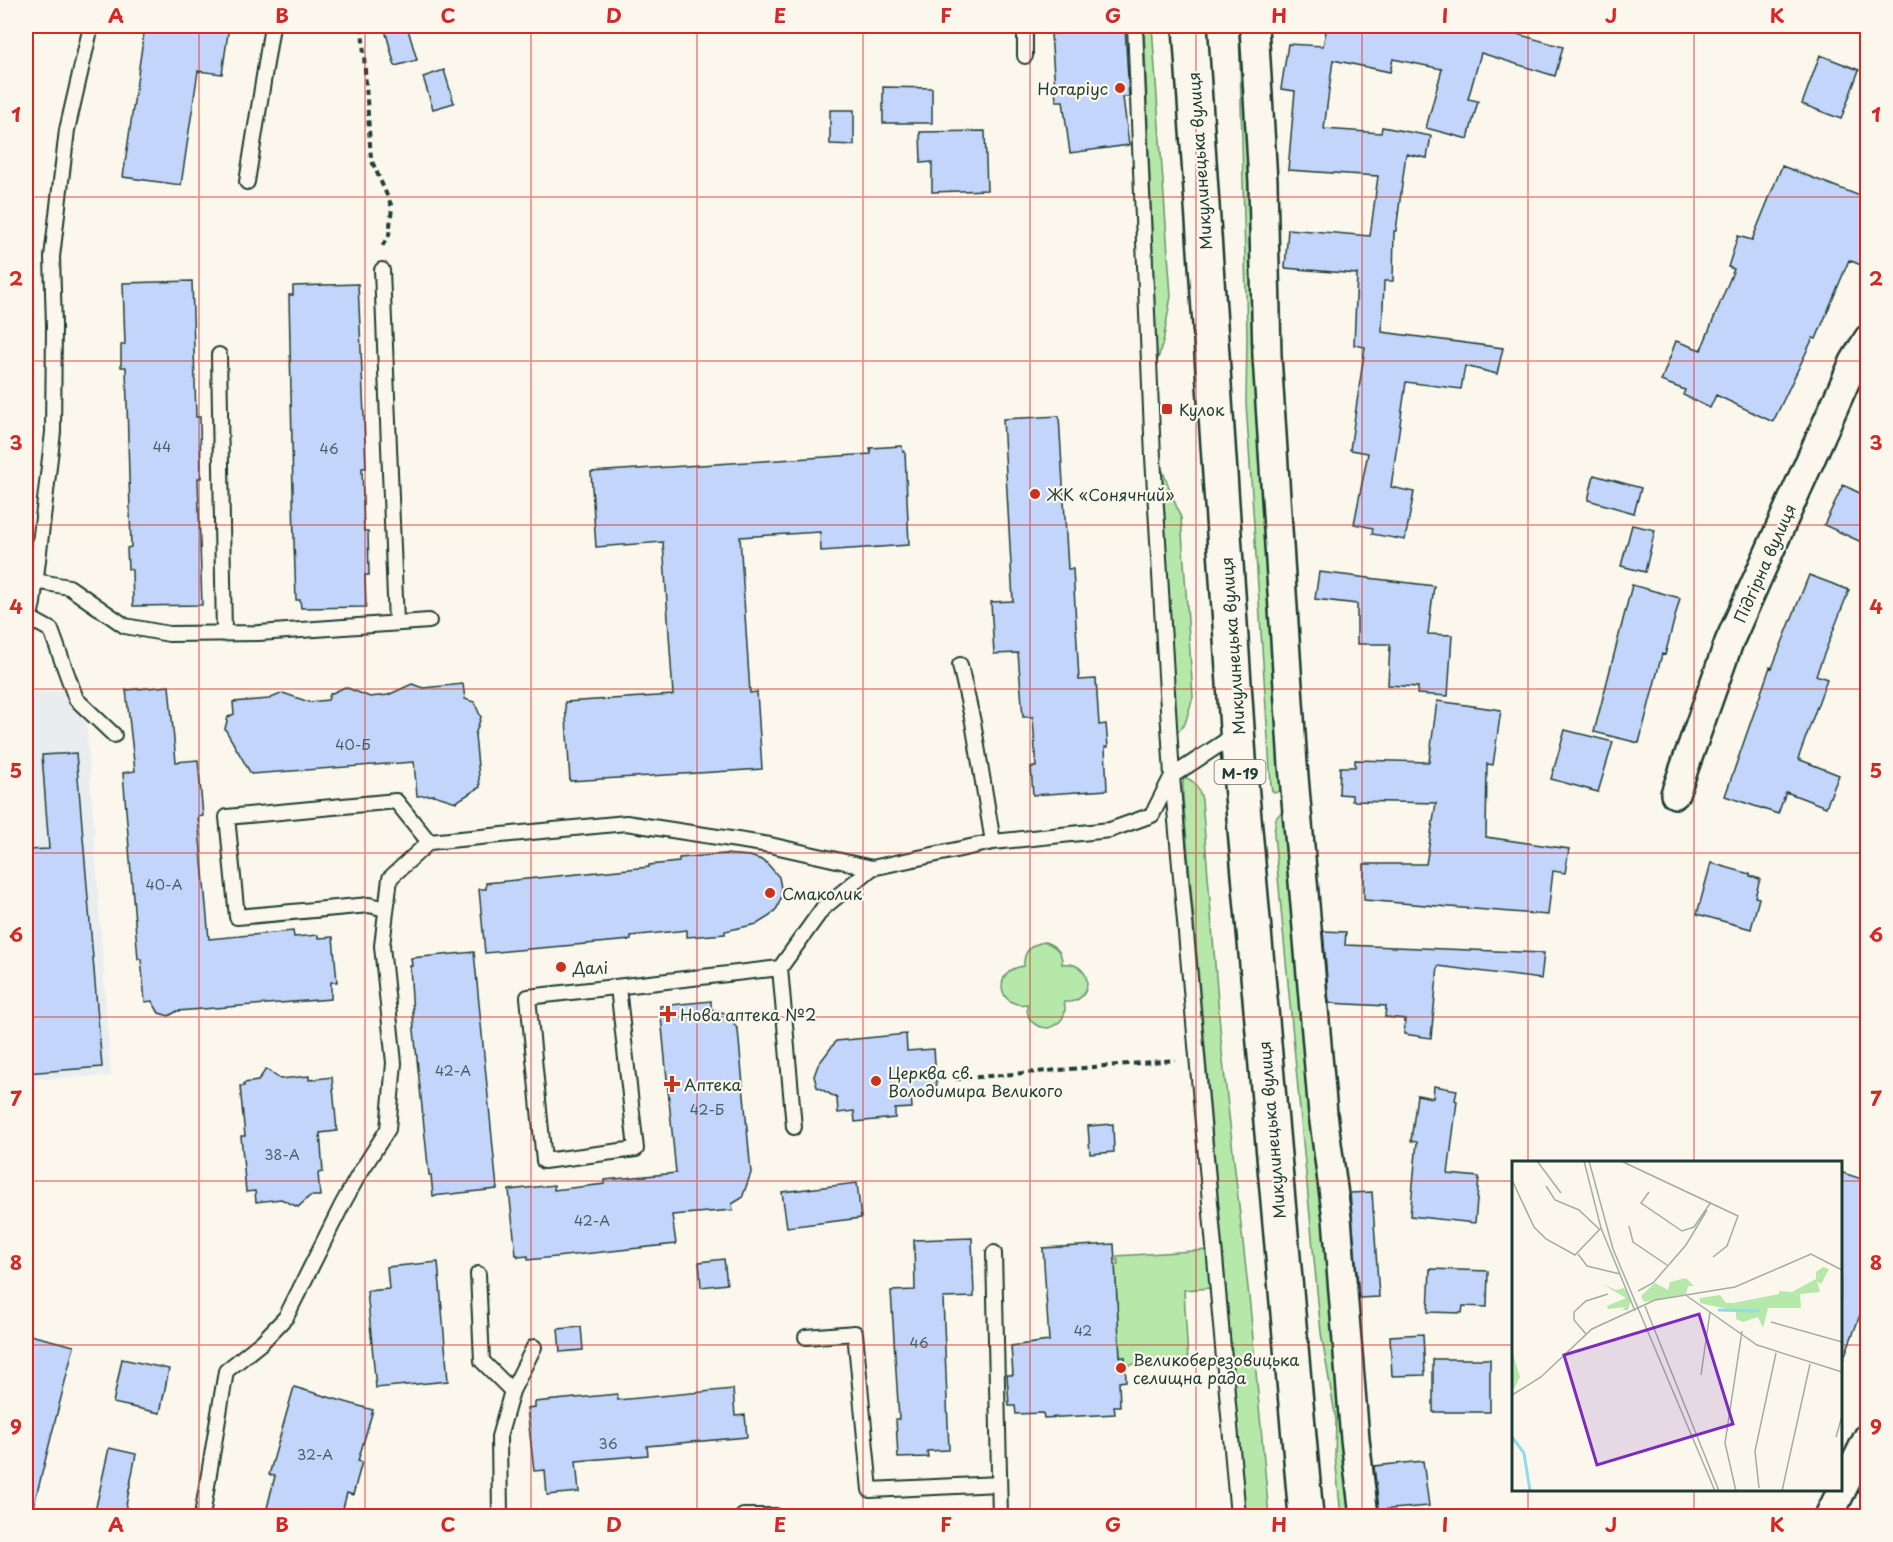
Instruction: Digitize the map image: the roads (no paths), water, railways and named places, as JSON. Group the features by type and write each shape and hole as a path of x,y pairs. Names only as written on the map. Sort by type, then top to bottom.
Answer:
{"highway":[{"name":"Микулинецька вулиця","path":"1190,26 1238,733 1306,1516"}],"street":[{"path":"1254,26 1263,182 1267,356 1293,765 1323,1114 1337,1218 1354,1427 1364,1516"},
{"name":"Підгірна вулиця","path":"1675,794 1729,642 1854,362 1868,339"},
{"path":"1842,1490 1868,1437"},
{"path":"1829,1516 1841,1491"}],"lane":[{"path":"26,632 35,581 53,432 52,256 67,130 91,26"},
{"path":"247,182 272,26"},
{"path":"1025,26 1025,56"},
{"path":"1136,26 1152,445 1172,776 1238,1516"},
{"path":"382,270 396,623"},
{"path":"219,355 224,634"},
{"path":"35,581 69,587 125,626 169,634 259,633 429,621"},
{"path":"29,618 51,630 75,699 114,735"},
{"path":"960,665 973,722 993,842"},
{"path":"201,1516 226,1371 262,1342 286,1317 352,1185 388,1129 394,1063 381,945 390,878 429,842 626,823 770,845 872,868 993,842 1110,830 1152,815 1172,776 1238,733"},
{"path":"386,909 369,905 237,917 227,817 396,801 429,842"},
{"path":"795,1127 780,968 823,908 872,868"},
{"path":"618,987 636,1149 544,1161 528,997 780,968"},
{"path":"994,1253 1000,1516"},
{"path":"478,1274 482,1361 512,1391"},
{"path":"806,1337 855,1333 870,1490 999,1484"},
{"path":"500,1516 499,1437 512,1391 534,1347"},
{"path":"743,1516 776,1516"}],"place":[{"name":"Нотаріус","path":"1120,88"},
{"name":"Кулок","path":"1167,409"},
{"name":"ЖК «Сонячний»","path":"1035,494"},
{"name":"Смаколик","path":"770,893"},
{"name":"Далі","path":"561,967"},
{"name":"Нова аптека №2","path":"668,1014"},
{"name":"Церква св. Володимира Великого","path":"876,1081"},
{"name":"Аптека","path":"672,1084"},
{"name":"Великоберезовицька селищна рада","path":"1121,1368"}]}
